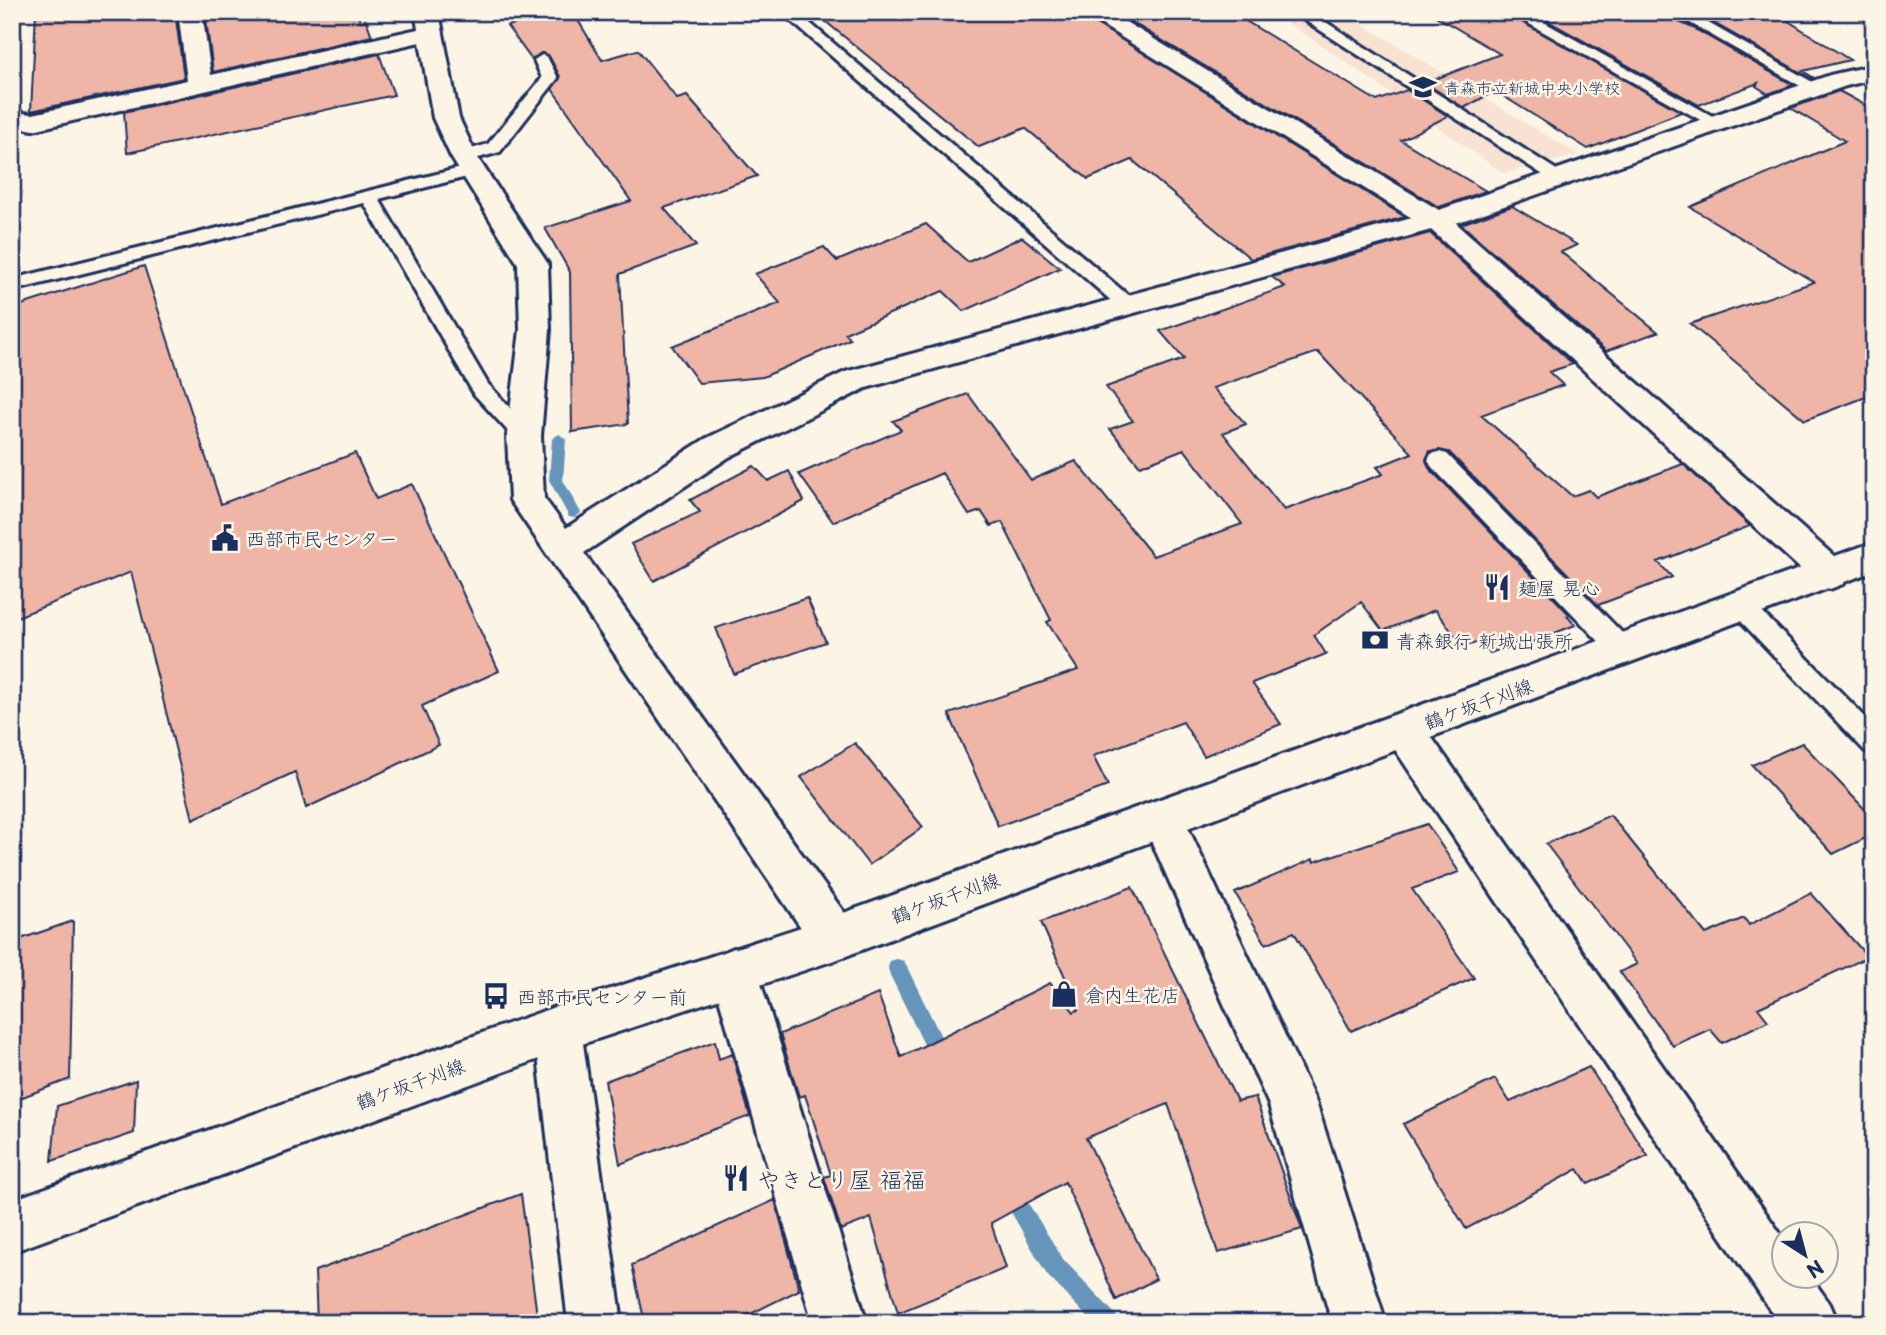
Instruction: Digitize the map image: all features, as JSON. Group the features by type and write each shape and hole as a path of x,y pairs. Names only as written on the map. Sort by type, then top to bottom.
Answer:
{"street":[{"path":"190,12 200,82"},
{"path":"1091,12 1436,220 1830,574"},
{"path":"13,119 33,122 200,82 429,22 446,118 469,164 533,264 535,330 524,436 527,500 835,938"},
{"path":"561,550 717,448 856,380 1130,307 1436,220 1827,84 1869,85"},
{"name":"鶴ケ坂千刈線","path":"12,1226 558,1029 835,938 1742,607 1874,556"},
{"path":"1404,730 1811,1323"},
{"path":"1162,818 1292,1102 1359,1323"},
{"path":"734,971 840,1323"},
{"path":"558,1029 594,1323"}],"lane":[{"path":"788,12 1130,307"},
{"path":"1299,12 1560,178"},
{"path":"1515,12 1717,123"},
{"path":"1678,12 1827,84"},
{"path":"12,285 368,194 469,164 494,148 550,78 542,60"},
{"path":"368,194 481,388 524,436"},
{"path":"1439,460 1623,650"},
{"path":"1742,607 1874,743"}],"shaded area":[{"name":"青森市立新城中央小学校","path":"1269,12 1342,12 1579,155 1503,173 1326,48"}],"building":[{"path":"36,12 175,12 184,78 31,111"},
{"path":"205,12 357,12 360,21 366,20 372,36 213,72"},
{"path":"573,12 602,60 638,50 677,99 687,96 757,176 664,208 696,246 620,274 628,424 572,432 570,272 545,228 631,201 552,89 560,77 549,56 541,53 532,60 507,26"},
{"path":"814,12 1078,12 1405,217 1251,259 1132,160 1088,179 1025,128 979,147"},
{"path":"1115,12 1231,12 1377,101 1407,90 1448,116 1401,140 1486,191 1439,207"},
{"path":"1429,12 1505,12 1681,112 1588,149 1495,91 1464,108 1425,83 1500,54"},
{"path":"1532,12 1655,12 1693,28 1793,85 1768,94 1756,86 1758,83 1699,105"},
{"path":"1760,12 1774,12 1850,60 1803,71 1814,78 1812,79 1714,23"},
{"path":"379,54 394,95 127,153 124,112"},
{"path":"1839,91 1874,110 1874,394 1805,420 1690,324 1814,282 1690,207 1845,141 1791,108"},
{"path":"1512,206 1577,245 1561,252 1658,332 1606,351 1461,224"},
{"path":"926,224 968,262 1022,237 1060,268 964,311 943,291 845,333 850,339 763,377 699,383 672,346 780,303 755,274 824,247 837,261"},
{"path":"1430,233 1573,364 1549,372 1563,385 1481,415 1572,496 1589,490 1596,497 1683,464 1750,526 1658,562 1672,577 1598,605 1449,452 1430,451 1426,459 1429,468 1570,615 1567,616 1575,625 1530,643 1527,640 1490,653 1481,641 1464,647 1435,610 1383,631 1361,602 1314,635 1326,654 1252,683 1281,724 1204,756 1183,722 1093,756 1108,786 998,826 949,714 1078,670 1047,622 1051,620 1002,522 991,526 981,511 969,515 942,473 833,522 799,474 901,430 893,421 968,394 1031,480 1076,461 1153,556 1242,524 1184,449 1140,466 1110,429 1133,421 1106,387 1184,359 1160,331 1285,287 1272,277","holes":["1318,352 1412,453 1377,467 1383,474 1284,510 1223,433 1246,424 1213,388"]},
{"name":"西部市民センター","path":"144,266 221,504 355,453 376,499 412,484 499,671 422,706 439,745 306,808 295,772 193,819 131,572 12,619 12,308"},
{"path":"754,466 768,481 789,471 804,501 654,581 631,544 700,512 690,500"},
{"path":"807,598 826,642 734,674 716,628"},
{"path":"855,743 923,827 869,865 801,777"},
{"path":"1802,743 1874,819 1874,834 1833,854 1752,765"},
{"path":"1610,815 1706,934 1744,918 1749,925 1811,893 1868,957 1758,1008 1768,1021 1722,1043 1710,1029 1673,1046 1620,972 1637,964 1546,844"},
{"path":"1427,824 1459,872 1412,889 1474,978 1351,1031 1294,932 1266,944 1235,893 1313,859 1314,862"},
{"path":"1132,887 1237,1101 1255,1097 1302,1229 1218,1253 1168,1104 1086,1138 1156,1279 1116,1300 1065,1182 991,1223 1006,1268 898,1313 871,1218 841,1230 824,1177 831,1175 805,1095 799,1097 780,1034 878,994 901,1057 1050,983 1074,1012 1079,1009 1041,922"},
{"path":"73,921 70,1079 12,1101 12,942"},
{"path":"715,1041 719,1059 732,1054 750,1116 620,1164 605,1081"},
{"path":"1589,1067 1648,1156 1588,1184 1578,1169 1466,1229 1403,1124 1495,1079 1510,1102"},
{"path":"136,1080 134,1133 52,1161 57,1106"},
{"path":"521,1194 538,1323 317,1323 315,1271"},
{"path":"775,1200 799,1290 732,1323 645,1323 632,1265"}],"waterway":[{"path":"559,439 556,480 574,513"},
{"path":"897,968 942,1060"},
{"path":"1008,1189 1055,1267 1108,1323"}],"place":[{"name":"青森市立新城中央小学校","path":"1423,87"},
{"name":"西部市民センター","path":"225,538"},
{"name":"麺屋 晃心","path":"1497,587"},
{"name":"青森銀行 新城出張所","path":"1375,640"},
{"name":"倉内生花店","path":"1064,994"},
{"name":"西部市民センター前","path":"496,996"},
{"name":"やきとり屋 福福","path":"736,1178"}]}
